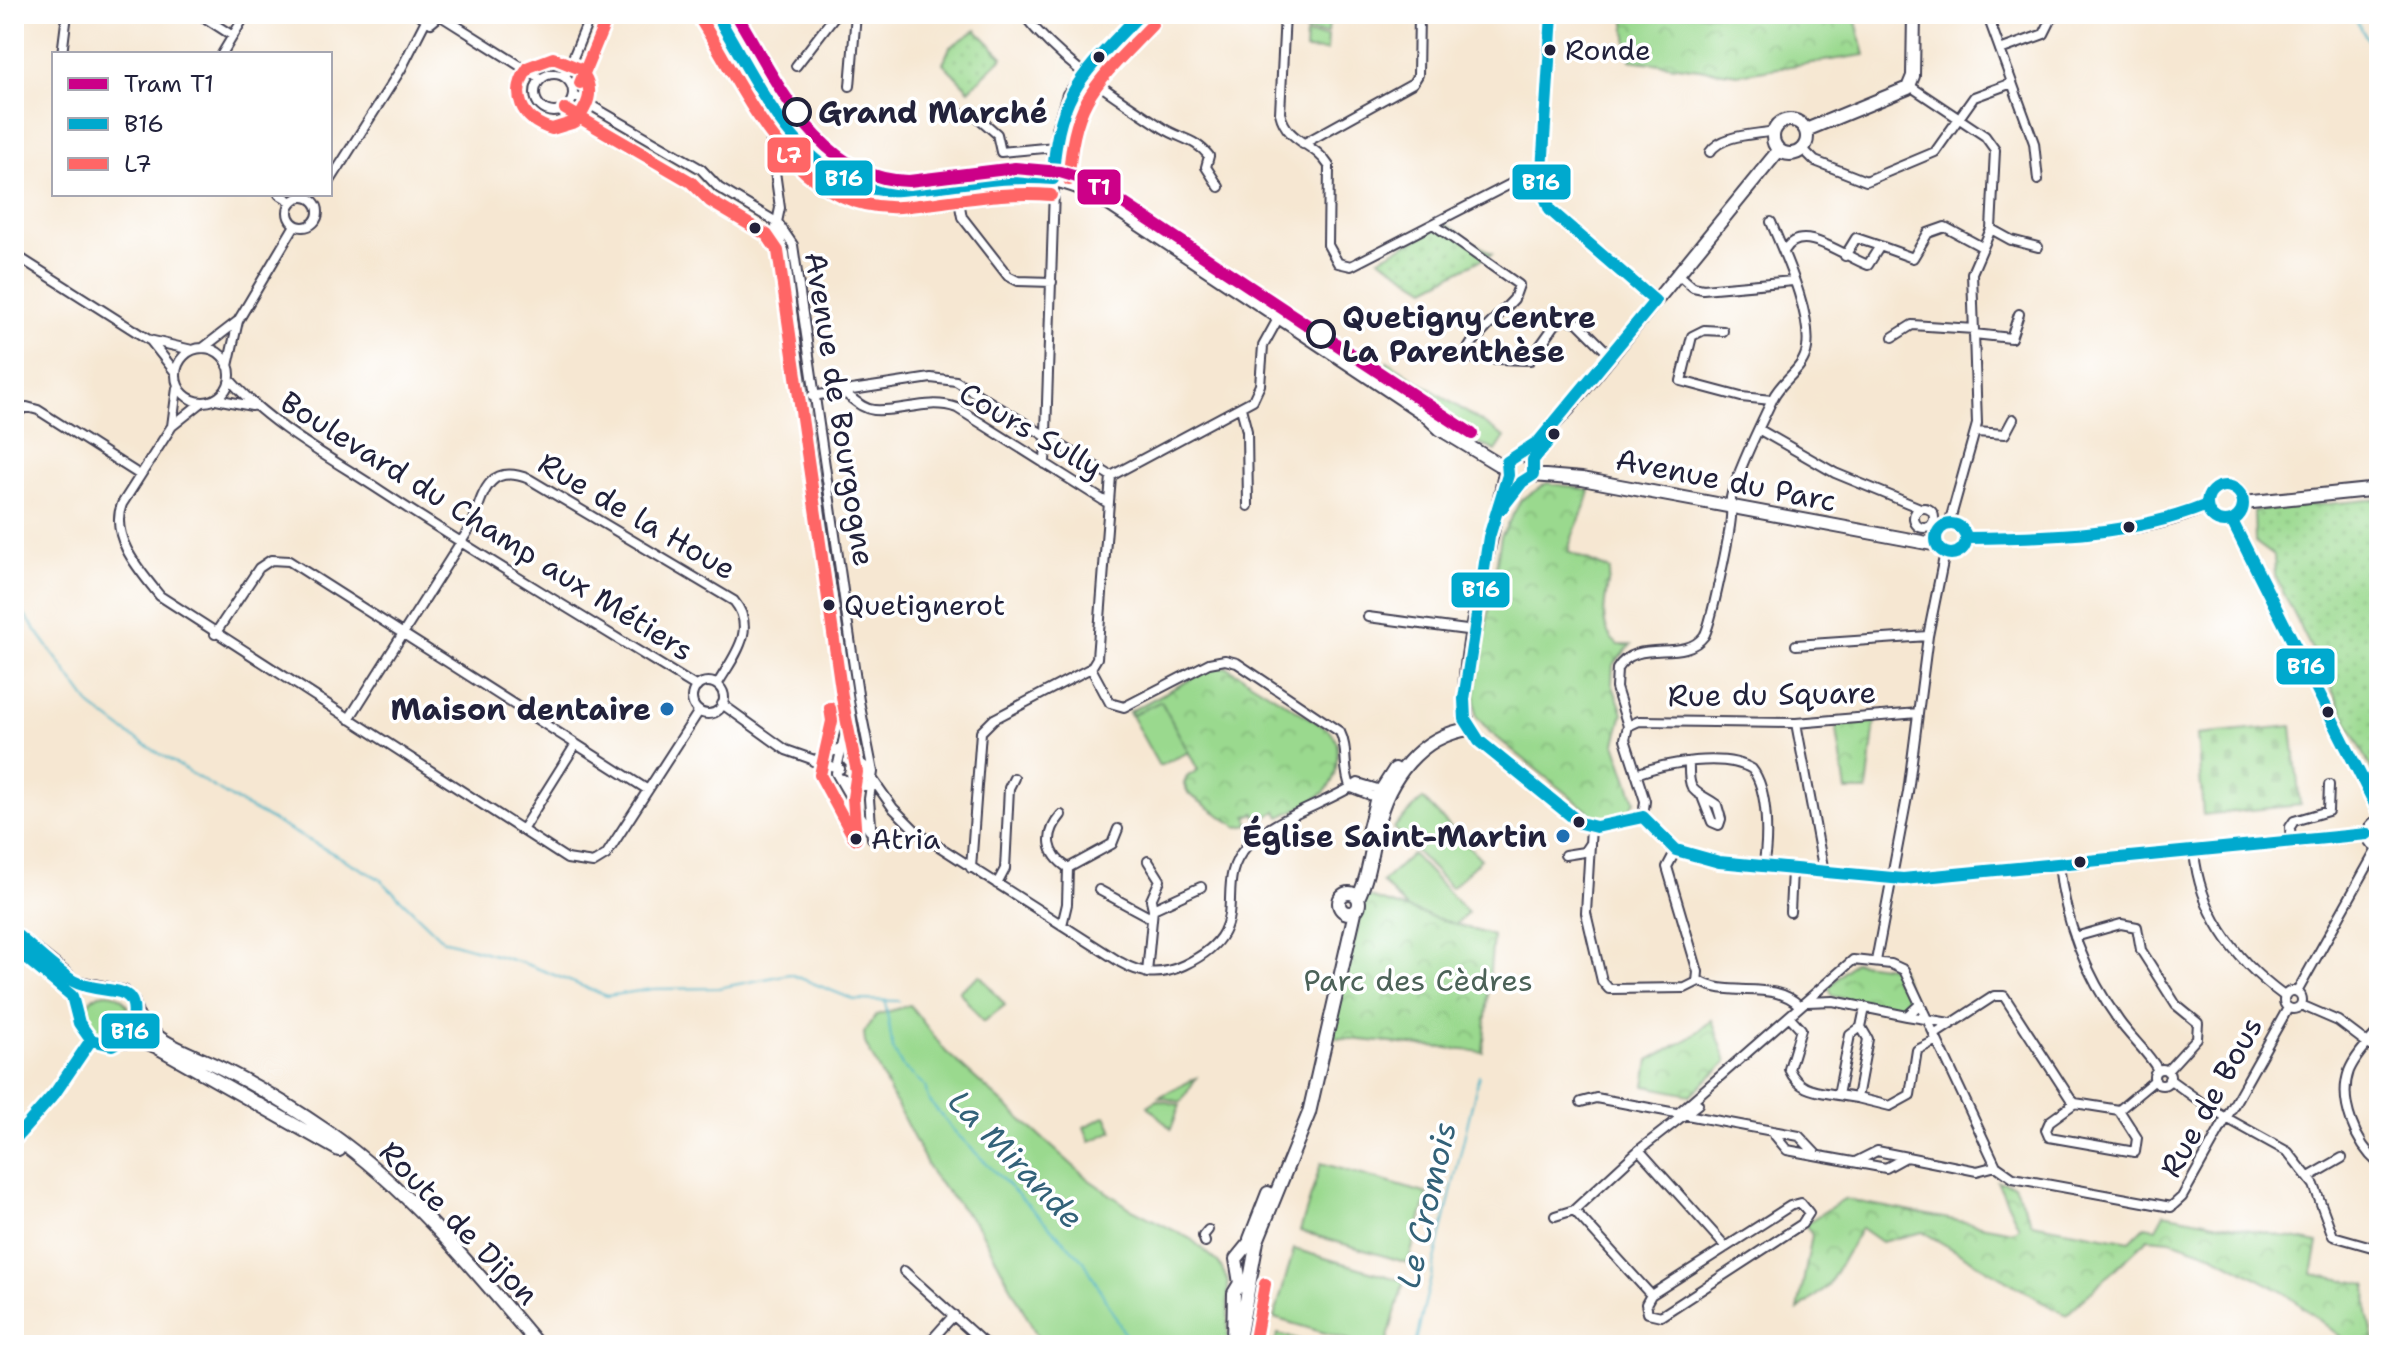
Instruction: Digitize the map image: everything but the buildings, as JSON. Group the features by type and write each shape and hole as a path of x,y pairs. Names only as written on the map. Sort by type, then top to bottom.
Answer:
{"main road":[{"path":"716,14 764,89 818,164 844,182 873,190 906,190 1014,175 1069,183 1106,201 1482,450 1531,470"},
{"path":"726,14 811,147 843,176 873,190"},
{"path":"1083,75 1140,14"},
{"path":"1806,130 1910,86 1914,14"},
{"path":"1787,120 1798,122 1806,130 1807,141 1803,149 1793,154 1779,150 1774,141 1774,131 1787,120"},
{"path":"1235,1345 1234,1293 1240,1283 1236,1259 1252,1247 1261,1206 1289,1159 1316,1087 1353,927 1352,904 1382,795 1430,742 1467,724 1464,699 1489,537 1511,464 1539,441 1779,150"},
{"path":"1497,514 1531,470 1579,394"},
{"path":"1511,464 1531,470"},
{"name":"Avenue du Parc","path":"1531,470 1940,544"},
{"path":"1967,538 2036,537 2180,516 2207,505 2211,493 2227,486 2238,492 2243,503 2240,514 2232,521 2218,521 2207,505"},
{"path":"2243,503 2379,489"},
{"path":"1949,524 1961,527 1967,538 1960,551 1940,544 1949,524"},
{"path":"14,933 75,982 97,989 111,987 124,992 133,1002 136,1014 133,1030 122,1041"},
{"path":"14,948 65,989 79,1012 83,1032 91,1040 101,1044 143,1041 286,1117 330,1144 421,1213"},
{"path":"79,1012 82,1002 97,989"},
{"name":"Route de Dijon","path":"136,1014 158,1038 225,1070 328,1132 395,1186 538,1345"},
{"path":"14,1140 55,1093 91,1040"}],"street":[{"path":"62,52 67,14"},
{"path":"199,14 233,36"},
{"path":"223,52 246,14"},
{"path":"591,14 565,77 573,95 589,107 693,164 719,188 774,223 780,208 764,89"},
{"path":"850,86 856,14"},
{"path":"1023,14 1083,75 1176,137 1199,142 1209,156 1206,167 1219,187"},
{"path":"1285,14 1280,113 1283,128 1322,156 1330,169 1328,245 1338,263 1351,266 1526,176 1543,172"},
{"path":"1303,144 1413,83 1418,75 1419,14"},
{"path":"1552,14 1541,187 1550,210 1655,301"},
{"path":"1987,14 2034,143 2038,180"},
{"path":"2000,50 2044,34 2054,14"},
{"path":"332,178 401,69 422,18 434,22 441,15 541,79"},
{"path":"796,66 832,15"},
{"path":"565,77 553,74 541,79 535,95 543,109 560,112 573,95"},
{"path":"1045,464 1055,147 1062,103 1083,75"},
{"path":"1803,149 1815,161 1866,181 1933,154 1974,97 2012,83"},
{"path":"1910,86 1989,139 1995,150 1991,229 1972,273 1979,391 1976,432 1949,524"},
{"path":"941,110 948,117 973,113 997,134 1001,152 1055,147"},
{"path":"1710,152 1714,146 1735,138 1774,131"},
{"path":"282,196 292,202"},
{"path":"315,203 320,196"},
{"path":"301,197 315,203 318,212 315,222 304,228 295,225 289,217 292,202 301,197"},
{"path":"959,201 962,217 1008,276 1018,281 1052,282"},
{"path":"1771,222 1785,250"},
{"name":"Avenue de Bourgogne","path":"774,223 786,244 869,779 872,838 854,801 837,778 848,722 791,343 781,255 786,244"},
{"path":"1433,224 1435,229 1516,280 1518,293 1471,344 1466,352 1468,358 1530,360 1555,325 1565,318 1578,323 1610,355"},
{"path":"295,225 238,321 228,366 230,380 216,399 201,403 172,426 117,518 125,545 165,602 522,830 580,863 593,863 606,855 699,711"},
{"path":"1845,256 1856,238 1913,258 1928,233 1945,227 1982,247"},
{"path":"1991,229 2011,240 2038,247"},
{"path":"1643,817 1645,801 1625,739 1628,726 1616,688 1617,669 1637,652 1694,644 1705,635 1733,490 1772,400 1802,363 1807,350 1806,317 1784,260 1785,250 1792,241 1806,238 1868,265 1880,246"},
{"path":"14,254 149,340 176,373"},
{"path":"1678,274 1693,287 1703,289 1793,281"},
{"path":"1893,337 1912,325 2011,338 2019,314"},
{"path":"971,868 981,732 994,719 1091,668 1098,652 1106,502 1111,476 1241,408 1259,390 1263,346 1279,317"},
{"path":"149,340 192,350 203,348 238,321"},
{"path":"1723,331 1704,330 1692,336 1681,381 1737,396 1772,400"},
{"path":"203,348 222,356 228,366"},
{"path":"172,426 178,396 176,373 180,360 192,350"},
{"name":"Cours Sully","path":"810,396 931,378 956,381 1111,476"},
{"name":"Boulevard du Champ aux Métiers","path":"230,380 253,406 460,542 697,687"},
{"path":"177,384 186,397 201,403"},
{"name":"Cours Sully","path":"840,391 873,410 944,403 1106,502"},
{"name":"Avenue de Bourgogne","path":"810,396 856,745 848,761"},
{"name":"Boulevard du Champ aux Métiers","path":"216,399 253,406"},
{"path":"14,413 27,407 38,410 140,475"},
{"path":"1241,408 1247,431 1248,506"},
{"path":"1976,432 2005,434 2013,419"},
{"path":"1760,430 1835,473 1920,508"},
{"name":"Rue de la Houe","path":"460,542 473,523 486,487 496,477 506,474 529,479 734,601 743,612 746,632 717,685"},
{"path":"2232,521 2379,812"},
{"path":"349,719 460,542"},
{"path":"1876,961 1918,713 1940,544"},
{"path":"215,634 259,568 271,560 289,561 648,790"},
{"path":"1368,617 1474,631"},
{"path":"1796,645 1928,636"},
{"path":"1091,668 1110,703 1124,707 1214,661 1237,663 1340,732 1344,744 1343,770 1351,788"},
{"path":"707,682 717,685 723,694 722,704 709,714 699,711 692,696 697,687 707,682"},
{"path":"722,704 786,750 838,769"},
{"name":"Rue du Square","path":"1628,726 1639,721 1796,723 1918,713"},
{"path":"1796,723 1824,872"},
{"path":"1467,724 1492,752 1580,823 1591,827 1643,817 1676,850 1732,864 1891,878 2059,865 2367,834"},
{"path":"522,830 576,744"},
{"path":"813,761 844,746"},
{"path":"838,769 848,761 856,760 918,833 1128,967 1147,973 1174,970 1217,943 1231,917 1237,862 1252,841 1363,782 1382,795"},
{"path":"1636,774 1666,763 1733,762 1755,772 1768,840 1763,867"},
{"path":"1689,763 1690,786 1703,799"},
{"path":"838,769 848,785 869,779"},
{"path":"997,884 1005,869 1009,788 1014,778"},
{"path":"2291,843 2290,827 2294,821 2328,811 2329,785"},
{"path":"1061,815 1053,824 1051,853 1068,868"},
{"path":"2367,834 2370,825 2379,819"},
{"path":"1591,827 1586,913 1604,984 1621,989 1685,988 1698,980"},
{"path":"1068,868 1112,844 1118,829"},
{"path":"2297,992 2378,849 2367,834"},
{"path":"1565,855 1584,852 1590,842"},
{"path":"1676,850 1667,867 1698,980"},
{"path":"2194,852 2204,896 2224,937 2246,965 2284,996"},
{"path":"1147,973 1151,900 1160,880 1148,861"},
{"path":"2059,865 2075,937 2111,1010 2165,1074 2227,1118 2276,1143 2309,1177 2333,1236 2379,1249"},
{"path":"1062,925 1067,904 1068,868"},
{"path":"1790,912 1792,870"},
{"path":"1152,914 1201,887"},
{"path":"1099,890 1152,914"},
{"path":"2075,937 2121,924 2137,927 2141,950 2176,1005 2198,1023 2197,1038 2165,1074 2119,1110"},
{"path":"1555,1216 1574,1210 1662,1131 1676,1113 1698,1101 1855,959 1903,969 1996,1166 1977,1171 1877,1151 1855,1162"},
{"path":"1698,980 1716,988 1787,994 1800,1006"},
{"path":"1829,981 1826,993 1833,1001"},
{"name":"Rue de Bous","path":"1996,1166 2013,1178 2173,1207 2182,1197 2288,1008 2284,996 2291,991 2297,992 2301,1005 2288,1008"},
{"path":"1789,1016 1801,1029 1789,1069 1797,1084 1890,1106 1910,1095 1917,1050 1936,1038 1951,1023 2001,994 2075,1103 2119,1110 2137,1138 2133,1154 2049,1137 2046,1130 2048,1124 2075,1103"},
{"path":"1800,1006 1814,999 1833,1001 1927,1022 1951,1023"},
{"path":"1907,1016 1919,1005"},
{"path":"2301,1005 2338,1021 2379,1052"},
{"path":"1838,1095 1850,1035 1861,1027 1865,1008"},
{"path":"1857,1098 1868,1039 1861,1027"},
{"path":"2379,1030 2351,1067 2347,1096 2358,1137 2379,1164"},
{"path":"2155,1080 2162,1085 2165,1074"},
{"path":"1581,1102 1596,1098 1799,1136 1816,1154"},
{"path":"1698,1101 1707,1119"},
{"path":"1662,1131 1676,1113"},
{"path":"1771,1131 1784,1148 1886,1168 1906,1157"},
{"path":"1639,1150 1726,1247"},
{"path":"2309,1177 2342,1158"},
{"path":"1794,1204 1803,1204 1808,1210 1808,1217 1802,1224 1661,1316 1652,1316 1646,1311 1651,1295 1794,1204"},
{"path":"1574,1210 1651,1295"},
{"path":"1205,1242 1203,1236 1208,1230"},
{"path":"904,1271 986,1345"},
{"path":"927,1345 954,1315"}],"green space":[{"path":"1624,14 1854,14 1865,55 1738,74 1630,60"},
{"path":"1307,16 1329,17 1328,33 1306,32"},
{"path":"976,30 1003,57 969,90 943,63 950,47"},
{"path":"1306,35 1328,36 1327,51 1305,50"},
{"path":"1446,224 1492,254 1426,288 1379,258"},
{"path":"1387,361 1505,437 1496,451 1386,383"},
{"path":"1547,483 1590,490 1568,552 1610,570 1604,610 1607,629 1618,645 1631,645 1613,665 1612,683 1623,713 1615,743 1635,801 1629,811 1599,820 1490,732 1476,716 1475,693 1501,536 1521,500"},
{"path":"2379,499 2379,784 2275,576 2274,556 2255,542 2254,511"},
{"path":"1227,667 1329,730 1337,747 1332,782 1319,797 1280,817 1277,811 1259,821 1255,813 1247,816 1250,825 1238,827 1189,794 1184,784 1187,777 1198,770 1161,701 1133,715 1129,712 1212,668"},
{"path":"1212,668 1227,820 1189,794 1184,784 1187,777 1198,770 1189,752 1159,766 1129,712"},
{"path":"1875,721 1867,791 1846,791 1836,724"},
{"path":"2292,726 2300,805 2203,815 2197,735"},
{"path":"1423,799 1481,859 1451,888 1393,828"},
{"path":"1412,854 1468,913 1438,941 1382,882"},
{"name":"Parc des Cèdres","path":"1366,896 1493,936 1483,1052 1330,1037"},
{"path":"1854,962 1899,968 1916,1006 1907,1012 1832,996 1829,987"},
{"path":"980,975 1005,1005 983,1022 959,991"},
{"path":"107,993 122,1000 129,1015 122,1030 107,1037 92,1030 85,1015 92,1000"},
{"path":"910,1005 946,1052 1088,1179 1130,1208 1191,1239 1219,1263 1228,1281 1228,1345 1042,1345 980,1229 933,1176 865,1043 864,1033 876,1015"},
{"path":"1712,1020 1727,1062 1690,1095 1645,1086 1649,1060 1690,1038"},
{"path":"1196,1078 1181,1102 1159,1097"},
{"path":"1157,1100 1180,1105 1171,1129 1148,1106"},
{"path":"1106,1116 1113,1131 1090,1142 1084,1127"},
{"path":"1321,1163 1428,1194 1408,1263 1300,1231"},
{"path":"1997,1181 2014,1185 2032,1223 2130,1241 2145,1226 2156,1228 2164,1213 2318,1243 2312,1274 2367,1284 2368,1313 2375,1345 2351,1345 2285,1293 2214,1255 2171,1240 2148,1238 2066,1315 1923,1232 1881,1242 1861,1228 1828,1286 1798,1310 1812,1235 1805,1224 1844,1199 2012,1231 2019,1227"},
{"path":"1294,1249 1404,1281 1386,1345 1366,1345 1274,1318"},
{"path":"1278,1334 1318,1345 1274,1345"}],"waterway":[{"path":"2354,17 2379,58"},
{"path":"14,600 91,706 131,736 233,799 380,879 443,940 529,965 607,996 652,989 718,988 790,974 855,1000 899,1001"},
{"name":"La Mirande","path":"885,1001 893,1049 902,1066 925,1086 928,1099 954,1131 1084,1261 1131,1345"},
{"name":"Le Cromois","path":"1415,1345 1479,1075"}],"tram line":[{"name":"T1","path":"736,14 804,122 825,145 850,164 877,176 909,181 1015,168 1060,172 1090,181 1472,434"},
{"path":"1367,361 1383,375"}],"transit line":[{"name":"B16","path":"716,14 788,130 810,156 836,175 866,187 900,190 995,179 1053,179"},
{"name":"B16","path":"1053,179 1060,125 1077,86 1140,14"},
{"name":"B16","path":"1552,14 1541,187 1550,210 1655,301"},
{"name":"L7","path":"580,83 606,20"},
{"name":"L7","path":"702,22 779,145 804,171 831,191 863,204 900,207 994,196 1051,195"},
{"name":"L7","path":"1069,180 1076,129 1092,93 1117,61 1152,25"},
{"name":"L7","path":"578,68 553,58 529,67 523,77 519,96 526,112 541,125 552,129 575,122 588,100 589,88 584,75"},
{"name":"L7","path":"565,109 691,182 710,201 767,235 778,251 843,703 857,772 853,798 856,839"},
{"name":"B16","path":"1643,817 1596,827 1580,823 1479,741 1465,719 1464,699 1489,537 1508,475 1507,462 1539,441 1655,301"},
{"name":"B16","path":"1501,509 1522,482 1533,475 1533,460 1554,434"},
{"name":"B16","path":"2225,486 2237,492 2243,504 2237,516 2225,522 2213,516 2207,504 2213,492 2225,486"},
{"name":"B16","path":"1967,538 2119,529 2207,505"},
{"name":"B16","path":"2232,521 2379,812"},
{"name":"B16","path":"1951,524 1962,528 1966,539 1962,550 1951,554 1940,550 1936,539 1940,528 1951,524"},
{"name":"L7","path":"830,708 832,721 820,775 853,836"},
{"name":"B16","path":"1643,817 1676,850 1719,862 1903,879 2367,834"},
{"name":"B16","path":"14,933 73,981 120,992 128,997 133,1004 129,1036 112,1045 91,1040 79,1023 72,996 14,948"},
{"name":"B16","path":"14,1140 55,1093 91,1040"},
{"name":"L7","path":"1254,1345 1265,1284"}],"place":[{"name":"Ronde","path":"1550,50"},
{"name":"Grand Marché","path":"797,112"},
{"name":"Quetigny Centre La Parenthèse","path":"1321,334"},
{"name":"Quetignerot","path":"829,605"},
{"name":"Maison dentaire","path":"667,709"},
{"name":"Église Saint-Martin","path":"1563,836"},
{"name":"Atria","path":"856,839"}]}
